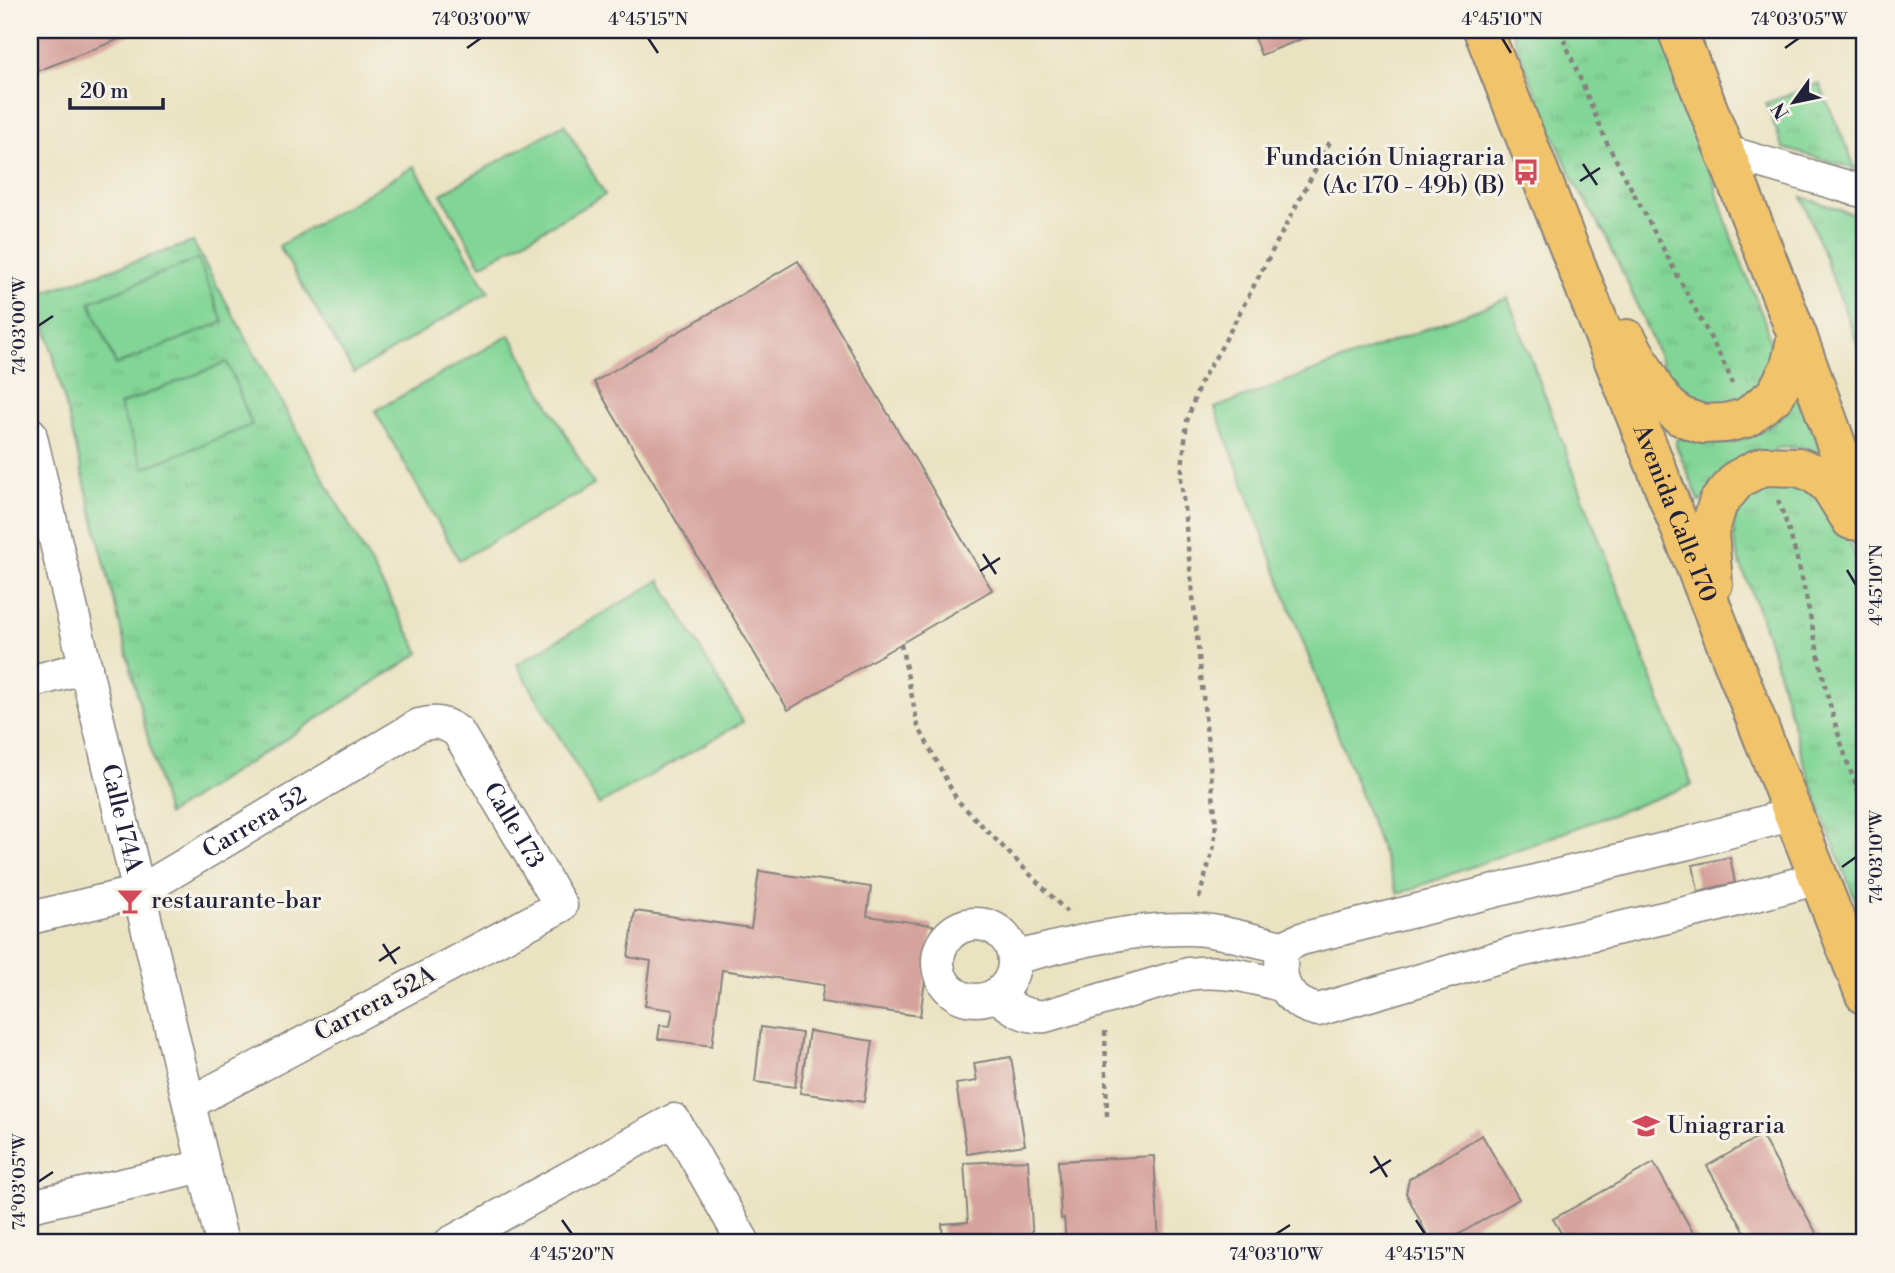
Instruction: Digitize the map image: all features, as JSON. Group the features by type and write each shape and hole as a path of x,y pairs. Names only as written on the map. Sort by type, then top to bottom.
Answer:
{"main road":[{"name":"Avenida Calle 170","path":"1483,30 1865,995"},
{"path":"1677,30 1797,335 1865,524"},
{"path":"1554,209 1655,390 1680,416 1702,424 1725,423 1746,418 1775,395 1790,367 1797,335"},
{"path":"1714,615 1709,532 1717,503 1738,479 1765,466 1798,467 1814,473 1829,485 1846,510 1865,551"}],"street":[{"path":"1724,151 1865,192"},
{"name":"Calle 174A","path":"30,433 222,1243"},
{"path":"30,682 86,667"},
{"name":"Carrera 52","path":"30,918 139,892 419,725 434,721 447,724 458,732 465,745"},
{"name":"Calle 173","path":"465,745 561,906"},
{"path":"1014,958 1092,938 1164,930 1210,931 1283,947 1301,939 1688,843 1793,814"},
{"path":"1283,947 1280,972 1284,986 1294,999 1306,1008 1318,1010 1539,946 1819,878"},
{"name":"Carrera 52A","path":"190,1103 561,906"},
{"path":"972,924 987,925 1000,932 1010,943 1014,958 1013,972 1007,986 995,995 981,1000 966,999 953,992 943,981 939,967 939,951 946,938 958,928 972,924"},
{"path":"995,995 1016,1011 1035,1017 1188,974 1226,972 1284,986"},
{"path":"450,1243 674,1119 744,1243"},
{"path":"30,1206 204,1166"}],"path":[{"path":"1189,929 1209,868 1216,824 1181,478 1186,421 1200,383 1332,138"},
{"path":"901,643 918,726 957,800 1092,938"},
{"path":"1104,999 1107,1118"}],"green space":[{"path":"1511,30 1666,30 1732,239 1765,322 1773,353 1768,378 1728,409 1691,403 1669,380 1606,237 1575,183 1549,126"},
{"path":"1819,83 1856,169 1783,148 1766,103"},
{"path":"564,124 605,195 481,265 441,194"},
{"path":"414,166 489,292 354,373 279,246"},
{"path":"1802,197 1865,218 1865,364"},
{"path":"193,242 420,653 167,815 38,294"},
{"path":"198,259 223,322 116,365 90,302"},
{"path":"1508,298 1692,785 1398,894 1215,408"},
{"path":"510,335 594,485 459,560 375,411"},
{"path":"227,362 252,425 144,468 119,405"},
{"path":"1802,392 1821,454 1798,447 1777,448 1700,502 1676,440 1692,438 1730,443 1746,438 1781,417"},
{"path":"1791,481 1810,485 1846,529 1865,587 1865,924 1803,760 1775,660 1734,542 1734,525 1738,510 1747,497 1760,486"},
{"path":"660,580 743,722 599,805 517,664"}],"building":[{"path":"30,30 128,30 130,35 30,74"},
{"path":"1251,30 1324,30 1261,55"},
{"path":"798,261 992,590 788,710 594,382"},
{"path":"1730,857 1735,883 1698,891 1693,865"},
{"path":"759,871 871,887 867,916 933,925 920,1016 821,1002 824,985 722,970 712,1046 658,1039 660,1025 670,1026 673,1010 645,1006 651,961 628,957 635,911 751,928"},
{"path":"761,1027 802,1033 795,1087 755,1082"},
{"path":"809,1031 873,1041 864,1102 800,1093"},
{"path":"1011,1057 1025,1145 967,1154 956,1084 977,1081 974,1063"},
{"path":"1482,1135 1519,1199 1444,1243 1428,1237 1406,1193 1409,1179"},
{"path":"1761,1135 1822,1243 1751,1243 1707,1166"},
{"path":"1154,1156 1159,1243 1066,1243 1064,1218 1061,1219 1058,1161"},
{"path":"1028,1160 1033,1243 943,1243 942,1224 968,1222 964,1163"},
{"path":"1654,1163 1699,1243 1567,1243 1553,1219"}],"place":[{"name":"Fundación Uniagraria (Ac 170 - 49b) (B)","path":"1526,172"},
{"name":"restaurante-bar","path":"130,901"},
{"name":"Uniagraria","path":"1646,1126"}]}
